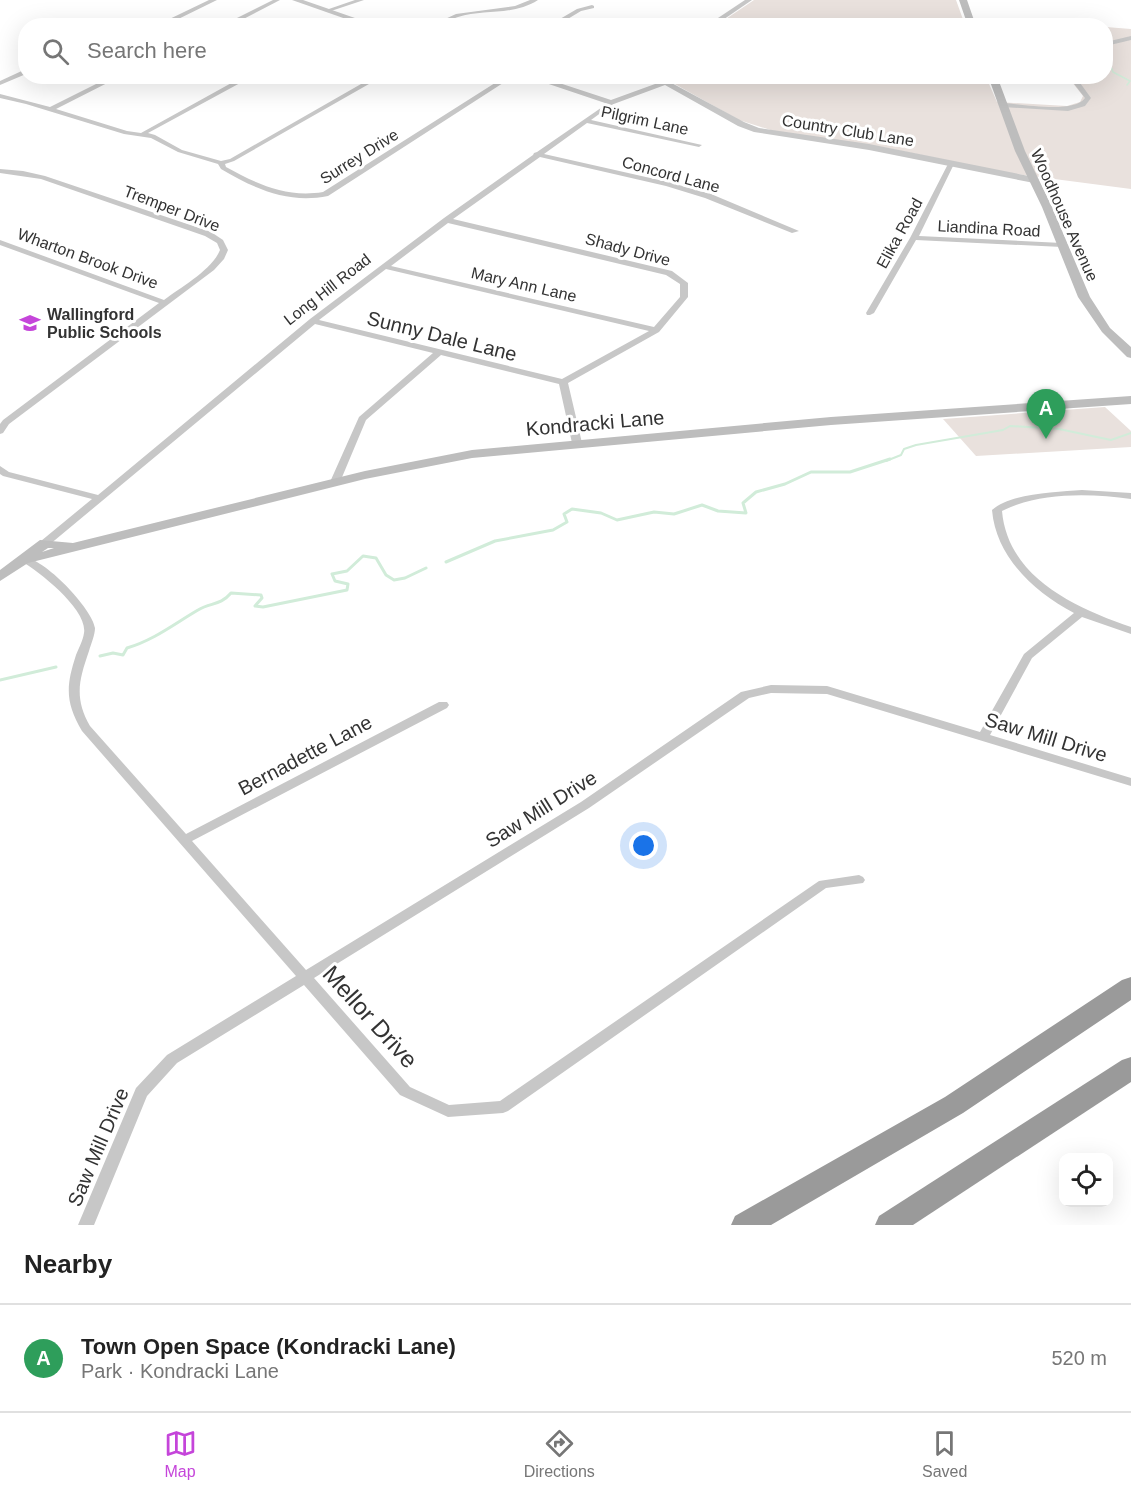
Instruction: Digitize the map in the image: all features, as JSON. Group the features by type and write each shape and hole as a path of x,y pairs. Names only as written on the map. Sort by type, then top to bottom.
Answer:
{"highway":[{"path":"745,1225 954,1105 1131,987"},
{"path":"889,1225 1131,1068"}],"main road":[{"path":"963,0 969,18"},
{"name":"Woodhouse Avenue","path":"995,84 1084,297 1106,330 1131,354"},
{"name":"Kondracki Lane","path":"0,577 25,559 45,556 72,547 335,482 456,456 841,420 1131,400"},
{"name":"Kondracki Lane","path":"45,543 72,547"},
{"name":"Long Hill Road","path":"25,559 45,543"}],"street":[{"path":"175,18 214,0"},
{"path":"240,18 277,0"},
{"path":"296,0 352,18"},
{"path":"329,10 361,0"},
{"path":"451,18 458,15 516,8 534,0"},
{"path":"721,18 749,0"},
{"path":"565,18 579,10 592,7"},
{"path":"1113,42 1131,38"},
{"path":"0,82 18,74"},
{"path":"50,109 102,84"},
{"path":"144,133 235,84"},
{"path":"221,164 232,160 366,84"},
{"name":"Surrey Drive","path":"316,196 316,192 488,84"},
{"name":"Surrey Drive","path":"316,196 325,194 498,84"},
{"path":"553,84 611,103"},
{"name":"Long Hill Road","path":"45,543 313,321 447,220 536,154 611,103 656,84"},
{"name":"Country Club Lane","path":"676,84 741,124 757,130 869,147 1034,180"},
{"path":"1003,105 1068,109 1083,105 1088,98 1077,84"},
{"path":"0,96 126,133 144,133 180,151 221,164 223,168 255,186 298,198 316,196"},
{"name":"Pilgrim Lane","path":"586,121 699,145"},
{"name":"Concord Lane","path":"536,154 698,193 795,231"},
{"name":"Elika Road","path":"870,313 914,238 951,164"},
{"name":"Tremper Drive","path":"0,171 23,172 43,177 197,231 220,242 223,251 218,262 6,422 0,431"},
{"name":"Shady Drive","path":"447,220 669,273 684,283 684,297 656,330 563,382"},
{"name":"Liandina Road","path":"914,238 1062,245"},
{"name":"Wharton Brook Drive","path":"0,242 165,303"},
{"name":"Mary Ann Lane","path":"386,267 656,330"},
{"name":"Sunny Dale Lane","path":"313,321 563,382"},
{"path":"335,482 362,419 439,352"},
{"path":"563,382 577,443"},
{"path":"0,469 6,474 100,498"},
{"path":"1131,496 1097,494 1045,496 1007,503 997,510 996,522 1002,540 1018,563 1040,585 1081,612 1131,631"},
{"name":"Mellor Drive","path":"25,559 39,567 80,608 89,621 90,631 72,689 78,715 91,734 405,1091 448,1111 503,1107 823,884 859,880"},
{"path":"983,738 1028,656 1081,612"},
{"name":"Saw Mill Drive","path":"86,1225 141,1092 172,1059 585,805 745,695 771,688 827,690 1131,782"},
{"name":"Bernadette Lane","path":"184,840 443,705"}],"shaded area":[{"path":"754,0 956,0 962,18 727,18"},
{"path":"1113,28 1131,29 1131,189 1009,173 882,147 777,132 739,120 675,84 989,84 997,102 1067,106 1080,102 1083,96 1074,84 1113,84"},
{"path":"1105,407 1131,431 1131,447 976,456 943,419"}],"waterway":[{"path":"1113,72 1130,81 1127,85"},
{"path":"886,461 901,455 904,449 916,445 1003,430 1010,426 1059,429 1111,440 1131,433"},
{"path":"446,562 495,541 553,530 567,522 564,514 572,509 601,513 617,520 654,512 674,514 702,505 718,511 746,513 743,503 756,492 785,484 811,472 850,472 890,459"},
{"path":"100,656 113,653 123,655 127,648 155,636 198,610 223,600 231,593 261,595 262,598 255,606 263,607 347,590 348,584 335,581 332,574 347,571 363,556 376,558 386,575 394,580 405,578 426,568"},
{"path":"0,680 56,667"}],"place":[{"name":"Wallingford Public Schools","path":"30,323"},
{"name":"Town Open Space (Kondracki Lane)","path":"1046,439"}]}
